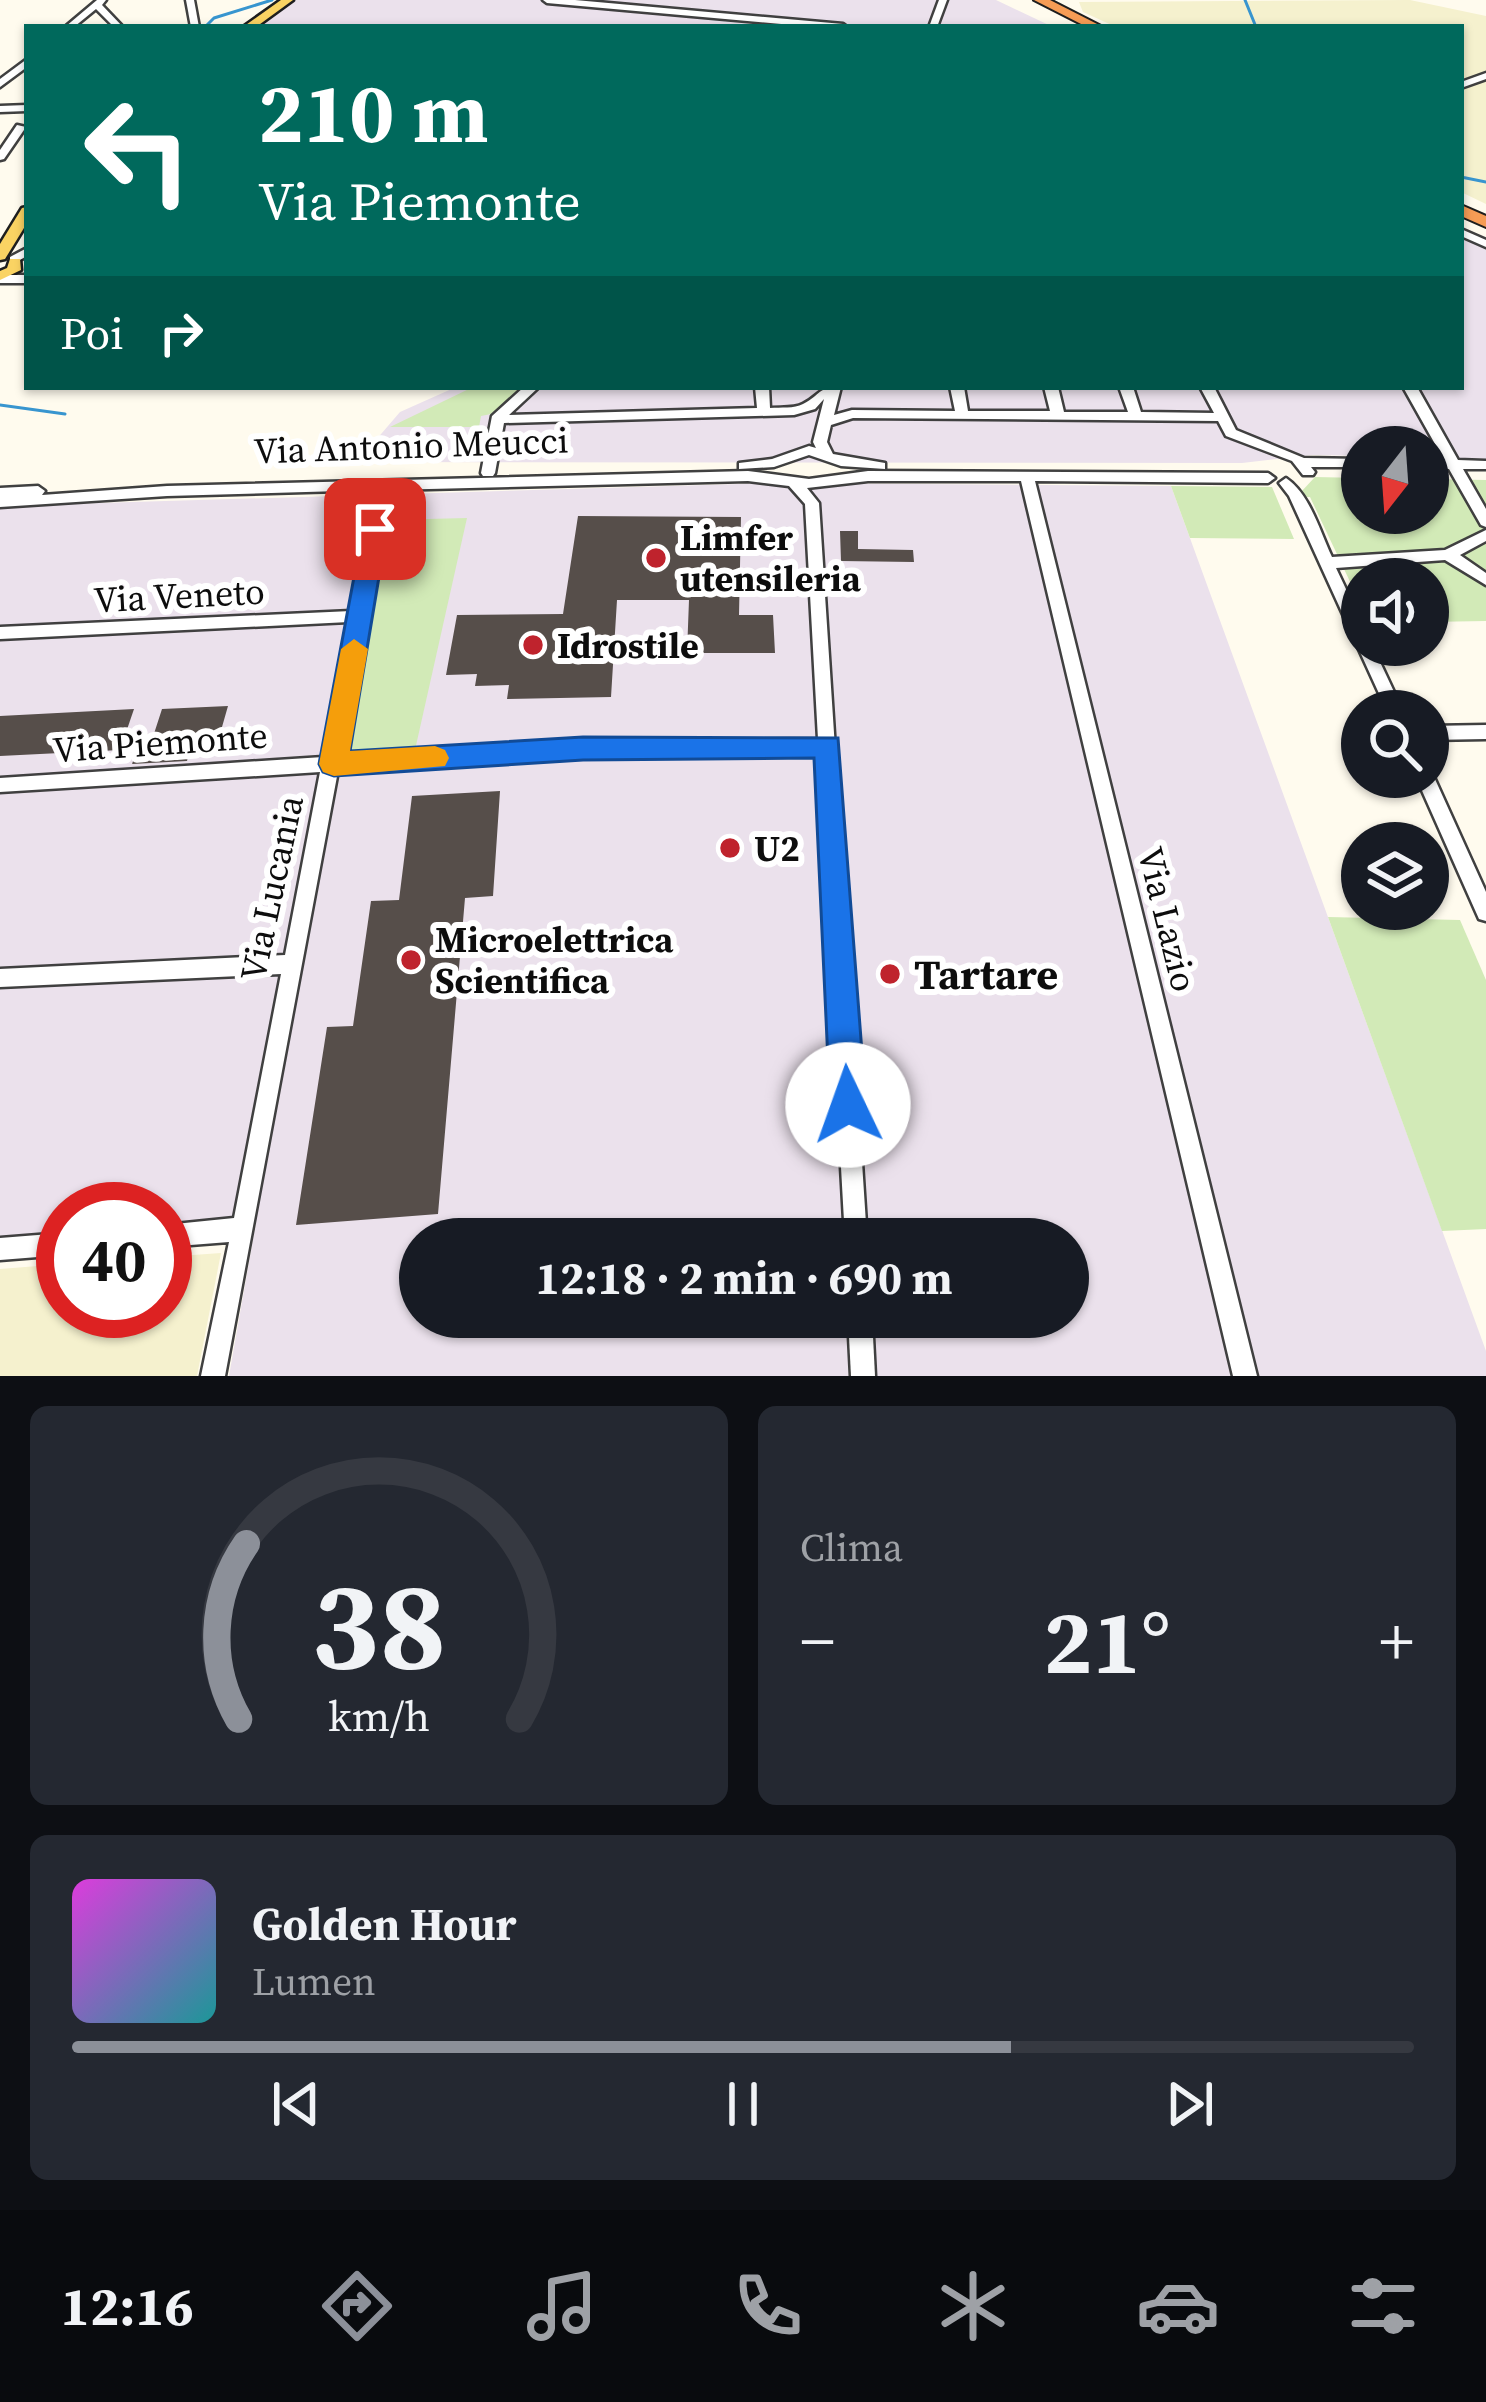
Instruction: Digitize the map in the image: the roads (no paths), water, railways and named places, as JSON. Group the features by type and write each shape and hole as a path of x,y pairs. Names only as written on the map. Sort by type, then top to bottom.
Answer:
{"highway":[{"path":"1025,0 1076,24"},
{"path":"1040,0 1091,24"}],"main road":[{"path":"253,24 288,0"},
{"path":"0,278 16,257 24,224"}],"street":[{"path":"547,0 783,24"},
{"path":"0,84 5,75"},
{"path":"0,128 24,127"},
{"path":"0,158 24,127"},
{"path":"488,472 498,419 529,390"},
{"path":"762,390 764,412"},
{"path":"958,390 962,415"},
{"path":"1052,390 1058,416"},
{"path":"1127,390 1136,416"},
{"path":"1209,390 1231,433 1265,464 1297,479 1341,475"},
{"path":"1412,390 1486,522"},
{"path":"498,419 794,411 828,392"},
{"path":"828,392 852,414"},
{"path":"812,503 835,468 820,442 828,392"},
{"path":"794,411 820,422"},
{"path":"855,1218 812,503 784,472 790,456 820,422 852,414 1219,417"},
{"name":"Via Antonio Meucci","path":"0,502 32,496 488,472 747,466 790,456 829,457"},
{"path":"829,457 868,465 1265,464 1297,479 1341,468"},
{"path":"828,479 1027,477 1265,464"},
{"path":"1449,471 1486,465"},
{"path":"1449,469 1486,476"},
{"name":"Via Antonio Meucci","path":"0,493 32,496 748,476 809,484 828,479"},
{"name":"Via Lazio","path":"1027,477 1245,1376"},
{"path":"1297,479 1341,594"},
{"name":"Via Lucania","path":"214,1376 334,764 383,484"},
{"path":"1327,563 1448,555 1486,535"},
{"path":"1448,555 1486,580"},
{"name":"Via Veneto","path":"0,633 360,616"},
{"path":"1449,733 1486,732"},
{"name":"Via Piemonte","path":"0,785 583,748 828,746"},
{"path":"1435,798 1478,877 1486,913"},
{"path":"0,978 292,964"},
{"path":"192,1234 243,1229"},
{"path":"0,1249 36,1246"},
{"path":"861,1338 863,1376"}],"waterway":[{"path":"208,24 272,0"},
{"path":"1245,0 1255,24"},
{"path":"1464,178 1486,182"},
{"path":"0,405 65,414"}],"place":[{"name":"Limfer utensileria","path":"656,558"},
{"name":"Idrostile","path":"533,645"},
{"name":"U2","path":"730,848"},
{"name":"Microelettrica Scientifica","path":"411,960"},
{"name":"Tartare","path":"890,974"}]}
